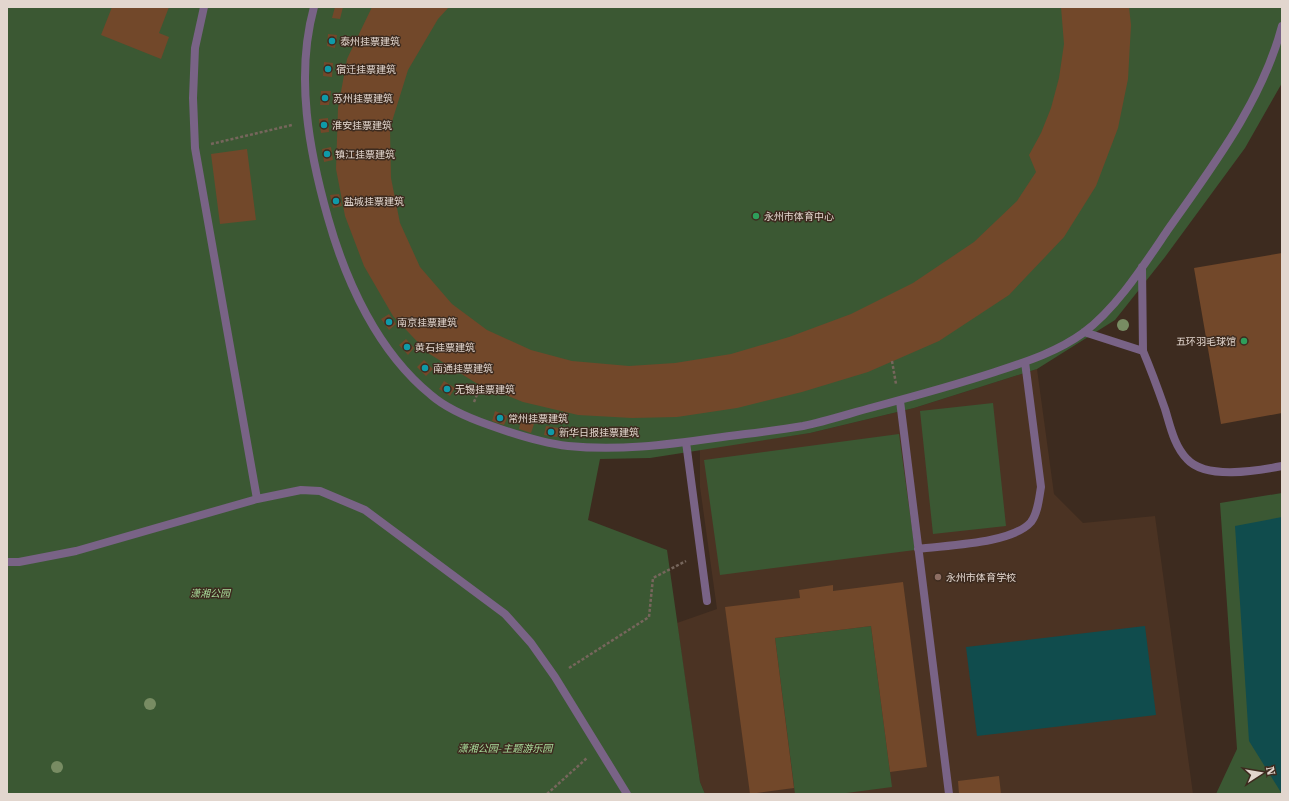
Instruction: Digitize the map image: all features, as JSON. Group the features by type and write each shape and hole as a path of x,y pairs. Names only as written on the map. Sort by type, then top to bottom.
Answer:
{"street":[{"path":"204,7 195,48 193,98 195,148 257,499"},
{"path":"314,7 305,74 307,121 311,150 335,243 357,295 379,334 403,367 432,396 467,417 514,434 565,446 610,448 686,442 803,426 900,400 1025,362 1058,348 1084,332 1127,288 1240,125 1274,54 1282,26"},
{"path":"1142,267 1143,351 1176,443 1187,460 1203,469 1226,472 1259,470 1282,466"},
{"path":"1084,332 1143,351"},
{"path":"918,549 997,539 1017,533 1031,522 1038,505 1041,487 1025,362"},
{"path":"900,400 949,794"},
{"path":"686,442 707,601"},
{"path":"7,562 19,562 76,551 257,499 301,490 320,492 365,510 506,614 555,676 627,794"}],"path":[{"path":"195,148 307,121"},
{"path":"892,361 900,400"},
{"path":"555,676 649,617 653,578 701,554"},
{"path":"547,794 598,747"}],"shaded area":[{"name":"永州市体育学校","path":"1037,369 1054,494 1083,523 1155,516 1193,794 705,794 700,782 677,623 717,609 700,487 700,449 810,433 914,408"}],"green space":[{"path":"7,7 1282,7 1282,83 1245,148 1165,257 1115,320 1037,369 914,408 810,433 650,458 600,459 588,520 667,550 700,782 705,794 7,794"},
{"path":"993,403 1006,526 933,534 920,411"},
{"path":"899,434 915,550 720,575 704,460"},
{"path":"1282,493 1282,794 1216,794 1237,749 1220,503"},
{"path":"871,626 892,787 839,794 795,794 775,638"}],"water":[{"path":"1282,517 1282,794 1249,741 1235,526"},
{"path":"1145,626 1156,715 977,736 966,647"}],"building":[{"path":"112,7 169,7 159,33 169,37 161,59 101,35"},
{"path":"335,7 343,7 340,19 332,18"},
{"path":"372,7 449,7 438,19 408,70 390,128 391,178 400,223 420,267 452,304 487,330 531,350 572,361 629,366 675,363 731,354 789,337 851,314 913,283 974,242 1017,201 1036,172 1029,155 1041,133 1051,108 1059,78 1064,44 1061,7 1129,7 1131,25 1128,79 1118,128 1096,186 1064,237 1009,295 939,341 868,372 802,392 737,408 677,417 632,418 578,415 523,402 476,383 428,353 393,316 364,266 345,216 336,169 338,108 347,59"},
{"name":"泰州挂票建筑","path":"328,34 337,35 335,48 327,46"},
{"name":"宿迁挂票建筑","path":"324,62 333,63 332,77 323,76"},
{"name":"苏州挂票建筑","path":"321,91 331,91 329,105 320,105"},
{"name":"淮安挂票建筑","path":"328,118 329,132 321,133 319,119"},
{"name":"镇江挂票建筑","path":"331,147 333,160 324,162 322,149"},
{"path":"247,149 256,220 220,224 211,154"},
{"name":"盐城挂票建筑","path":"339,194 342,206 333,208 330,195"},
{"name":"五环羽毛球馆","path":"1282,253 1282,413 1221,424 1194,268"},
{"name":"南京挂票建筑","path":"389,314 396,324 389,330 381,319"},
{"name":"黄石挂票建筑","path":"406,339 414,348 408,355 399,345"},
{"name":"南通挂票建筑","path":"424,360 433,369 426,376 417,367"},
{"name":"无锡挂票建筑","path":"444,381 455,388 450,396 439,389"},
{"name":"常州挂票建筑","path":"495,411 508,416 504,425 492,421"},
{"path":"521,420 534,424 531,433 519,429"},
{"name":"新华日报挂票建筑","path":"546,426 559,428 557,437 544,435"},
{"path":"903,582 927,767 890,772 871,626 775,638 794,788 750,794 725,607 800,598 799,590 833,585 833,591"},
{"path":"999,776 1001,794 959,794 958,781"}],"place":[{"name":"泰州挂票建筑","path":"332,41"},
{"name":"宿迁挂票建筑","path":"328,69"},
{"name":"苏州挂票建筑","path":"325,98"},
{"name":"淮安挂票建筑","path":"324,125"},
{"name":"镇江挂票建筑","path":"327,154"},
{"name":"盐城挂票建筑","path":"336,201"},
{"name":"永州市体育中心","path":"756,216"},
{"name":"南京挂票建筑","path":"389,322"},
{"name":"五环羽毛球馆","path":"1244,341"},
{"name":"黄石挂票建筑","path":"407,347"},
{"name":"南通挂票建筑","path":"425,368"},
{"name":"无锡挂票建筑","path":"447,389"},
{"name":"常州挂票建筑","path":"500,418"},
{"name":"新华日报挂票建筑","path":"551,432"},
{"name":"永州市体育学校","path":"938,577"}],"park label":[{"name":"潇湘公园","path":"210,593"},
{"name":"潇湘公园-主题游乐园","path":"505,748"}]}
